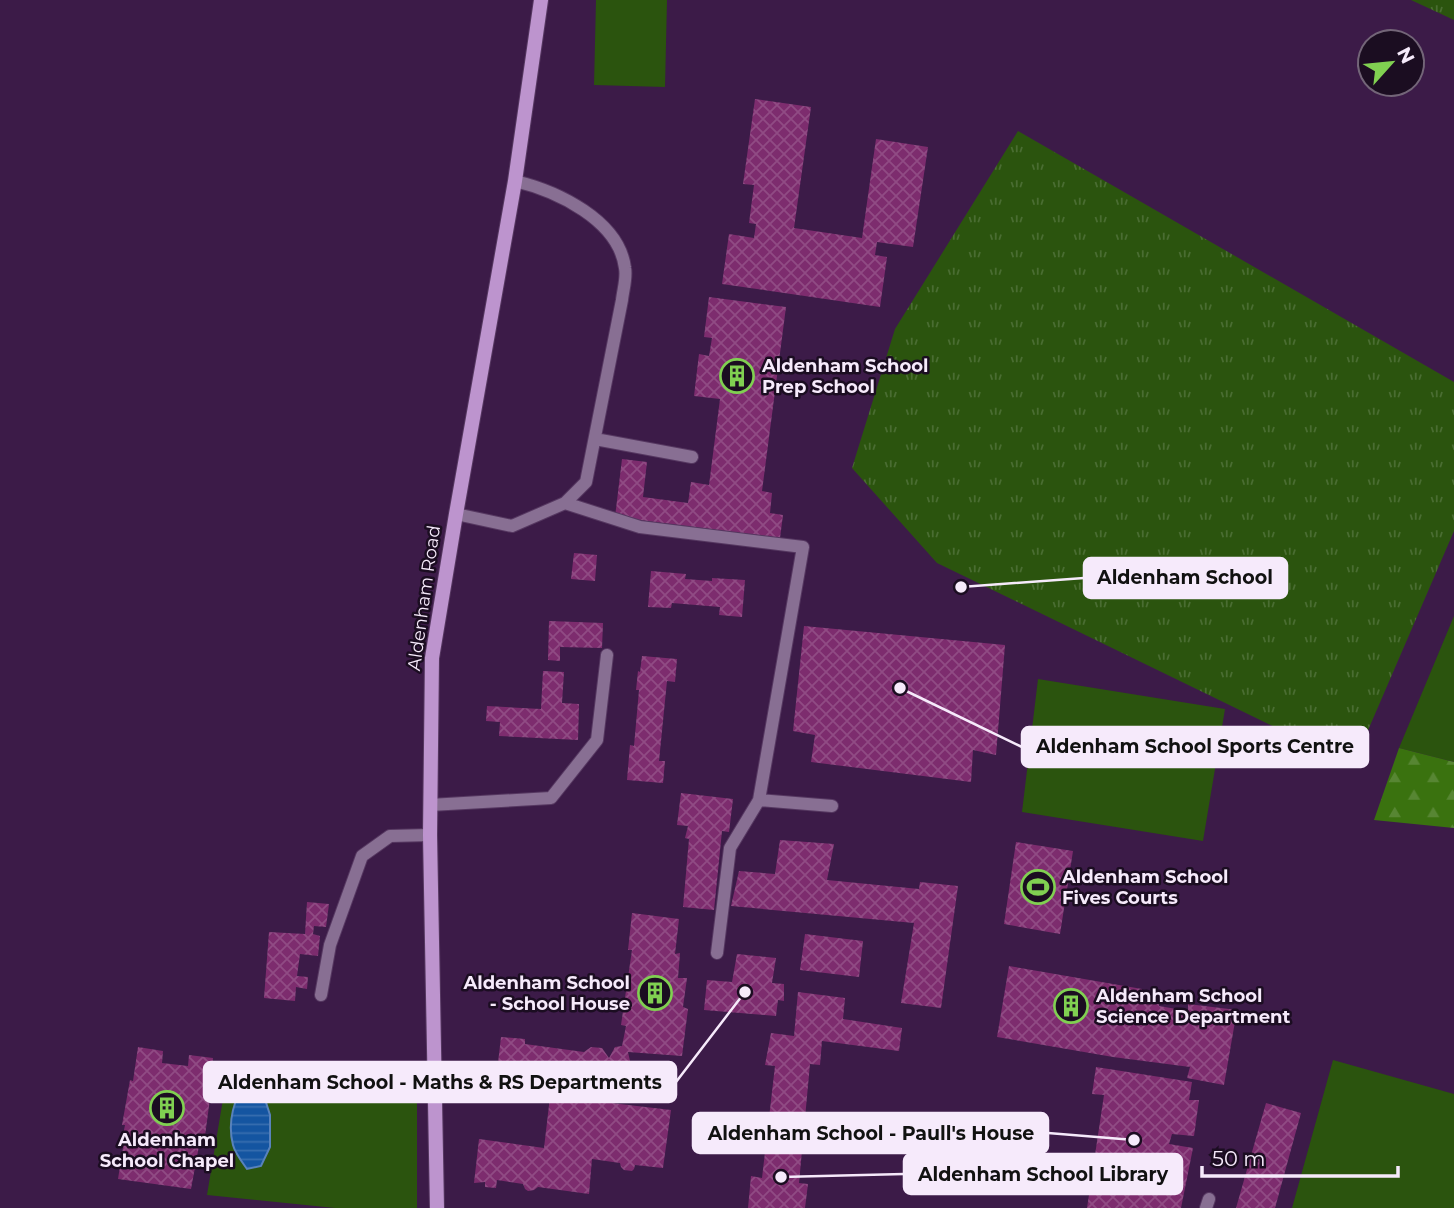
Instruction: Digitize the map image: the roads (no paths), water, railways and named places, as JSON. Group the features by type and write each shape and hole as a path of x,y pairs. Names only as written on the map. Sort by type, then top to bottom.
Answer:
{"street":[{"name":"Aldenham Road","path":"437,1208 430,835 432,659 515,181 541,0"}],"lane":[{"path":"456,514 512,527 565,503 586,481 626,271 622,255 611,234 594,218 575,204 533,185 515,181"},
{"path":"595,439 692,457"},
{"path":"565,503 640,527 803,547 759,800 730,848 718,953"},
{"path":"430,804 551,798 597,740 607,655"},
{"path":"759,800 832,806"},
{"path":"321,995 330,945 362,856 390,836 430,835"}],"water":[{"path":"247,1080 262,1090 270,1115 270,1147 261,1166 247,1169 234,1148 231,1119 235,1102"}],"place":[{"name":"Aldenham School Prep School","path":"737,376"},
{"name":"Aldenham School","path":"961,587"},
{"name":"Aldenham School Sports Centre","path":"900,688"},
{"name":"Aldenham School Fives Courts","path":"1038,887"},
{"name":"Aldenham School - Maths & RS Departments","path":"745,992"},
{"name":"Aldenham School - School House","path":"655,993"},
{"name":"Aldenham School Science Department","path":"1071,1006"},
{"name":"Aldenham School Chapel","path":"167,1108"},
{"name":"Aldenham School - Paull's House","path":"1134,1140"},
{"name":"Aldenham School Library","path":"781,1177"}]}
